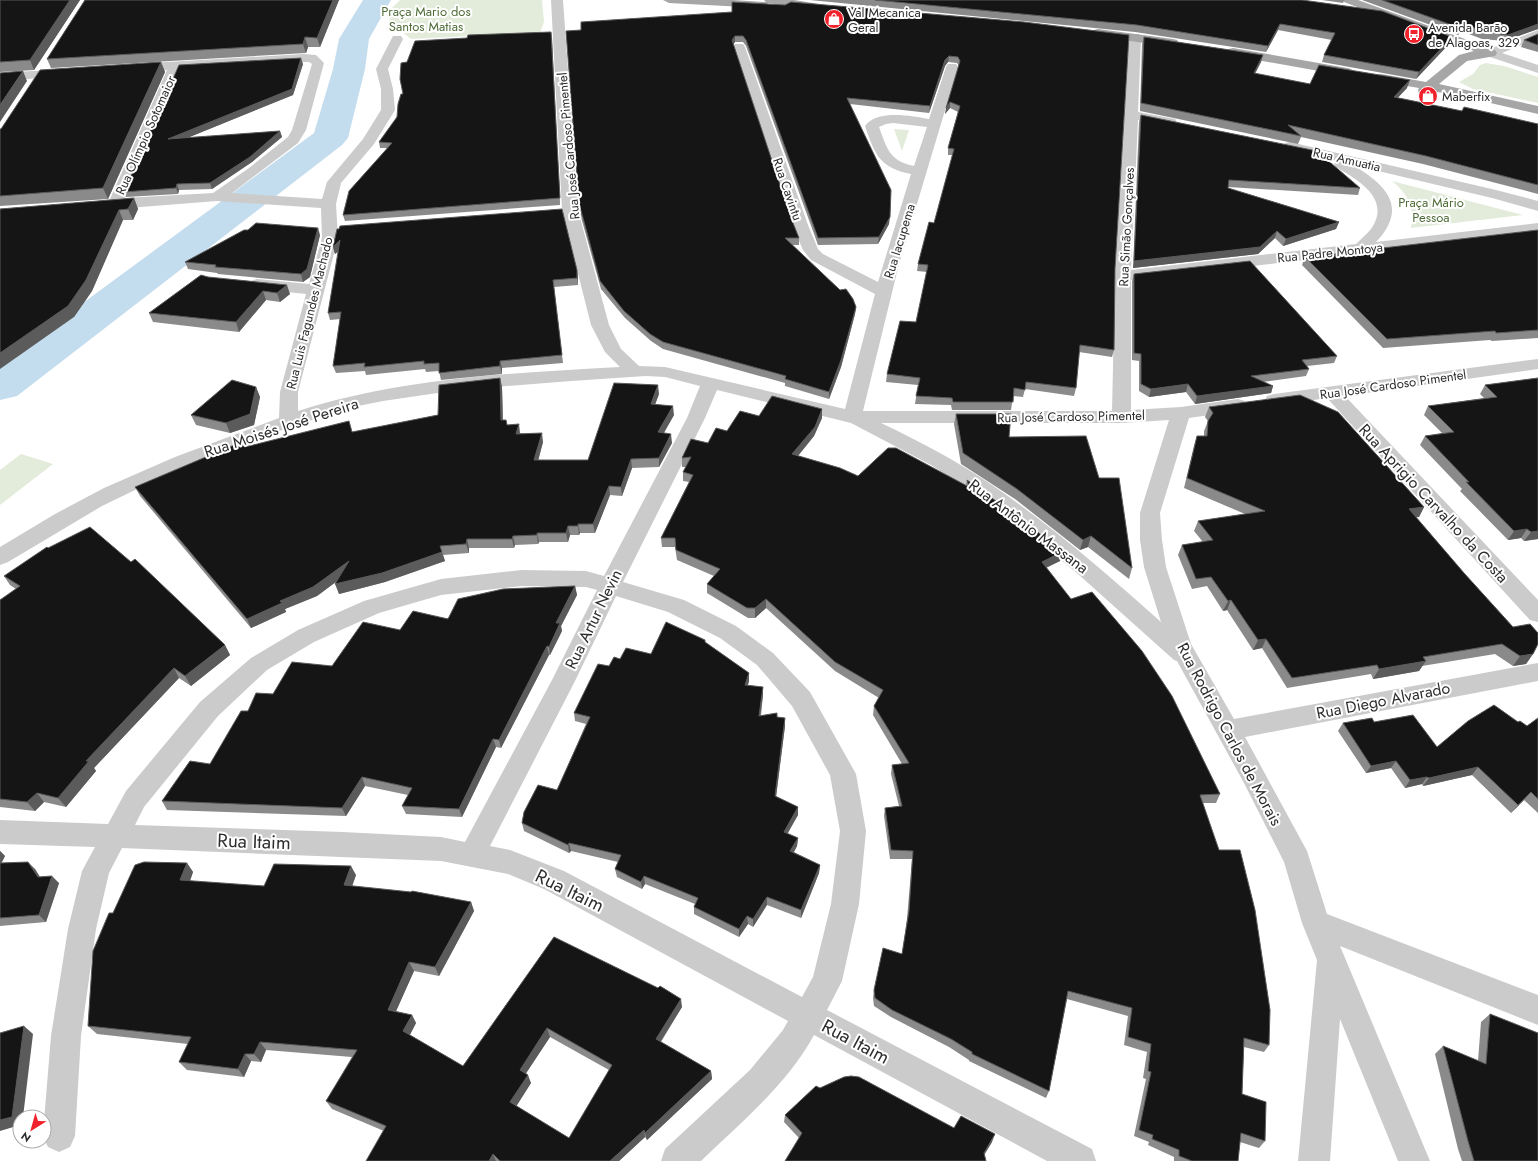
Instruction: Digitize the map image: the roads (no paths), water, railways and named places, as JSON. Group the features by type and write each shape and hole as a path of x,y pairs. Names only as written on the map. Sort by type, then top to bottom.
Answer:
{"main road":[{"path":"670,0 775,6 806,5"},
{"path":"770,0 829,7"},
{"path":"1343,4 1383,13 1491,53"},
{"path":"1083,31 1183,44"},
{"path":"1221,50 1426,88 1463,92 1538,110"},
{"path":"1426,88 1463,58 1478,54 1491,53"},
{"path":"1426,88 1460,101 1538,120"}],"street":[{"name":"Rua José Cardoso Pimentel","path":"557,0 563,211 600,325 614,352 634,371 665,372 852,417 1121,417 1182,413 1538,364"},
{"path":"1491,53 1538,34"},
{"name":"Rua Simão Gonçalves","path":"1121,417 1123,276 1135,37"},
{"path":"91,205 217,197 328,204 334,182 368,141 388,110 387,89 382,69 397,39"},
{"name":"Rua Cavintu","path":"739,47 800,225 811,250 826,263 884,292"},
{"path":"1491,53 1538,69"},
{"path":"120,69 312,58 318,63 299,130 294,140 260,167 217,197"},
{"path":"32,86 49,61"},
{"name":"Rua Olímpio Sotomaior","path":"115,204 175,66"},
{"name":"Rua Iacupema","path":"852,417 891,264 952,67"},
{"path":"0,77 80,72"},
{"path":"1132,115 1184,125"},
{"path":"920,172 891,165 883,157 872,126 876,121 888,119 934,124"},
{"name":"Rua Amuatia","path":"1274,143 1496,194 1538,206"},
{"path":"1305,149 1340,164 1367,180 1379,192 1384,203 1385,217 1380,229 1360,249"},
{"name":"Rua Luis Fagundes Machado","path":"288,422 289,392 330,238 338,227 328,204"},
{"name":"Rua Padre Montoya","path":"1123,276 1538,228"},
{"path":"242,283 316,290"},
{"name":"Rua Moisés José Pereira","path":"0,557 63,519 128,485 200,454 288,422 345,404 410,391 479,382 634,371"},
{"name":"Rua Artur Nevin","path":"472,855 563,681 610,585 696,418 711,383"},
{"name":"Rua Aprigio Carvalho da Costa","path":"1331,392 1536,609"},
{"name":"Rua Rodrigo Carlos de Morais","path":"1182,413 1150,513 1155,567 1180,645 1253,775 1296,860 1316,924 1331,957 1414,1161"},
{"name":"Rua Antônio Massana","path":"852,417 894,436 938,460 983,489 1017,514 1108,587 1189,660"},
{"path":"59,1136 66,1036 82,929 96,871 135,799 209,709 259,664 306,636 372,607 441,587 522,578 586,579 676,606 728,632 765,658 801,699 843,774 853,831 845,904 827,980 794,1041 761,1081 677,1161"},
{"name":"Rua Diego Alvarado","path":"1228,730 1538,672"},
{"name":"Rua Itaim","path":"0,832 350,844 440,849 510,862 554,880 1080,1161"},
{"path":"1316,924 1538,1010"},
{"name":"Rua Rodrigo Carlos de Morais","path":"1314,1161 1331,957"}],"waterway":[{"path":"0,386 330,138 349,69 354,39 377,0"}],"place":[{"name":"Val Mecanica Geral","path":"834,19"},
{"name":"Avenida Barão de Alagoas, 329","path":"1414,34"},
{"name":"Maberfix","path":"1428,96"}],"park label":[{"name":"Praça Mario dos Santos Matias","path":"426,18"},
{"name":"Praça Mário Pessoa","path":"1431,210"}]}
